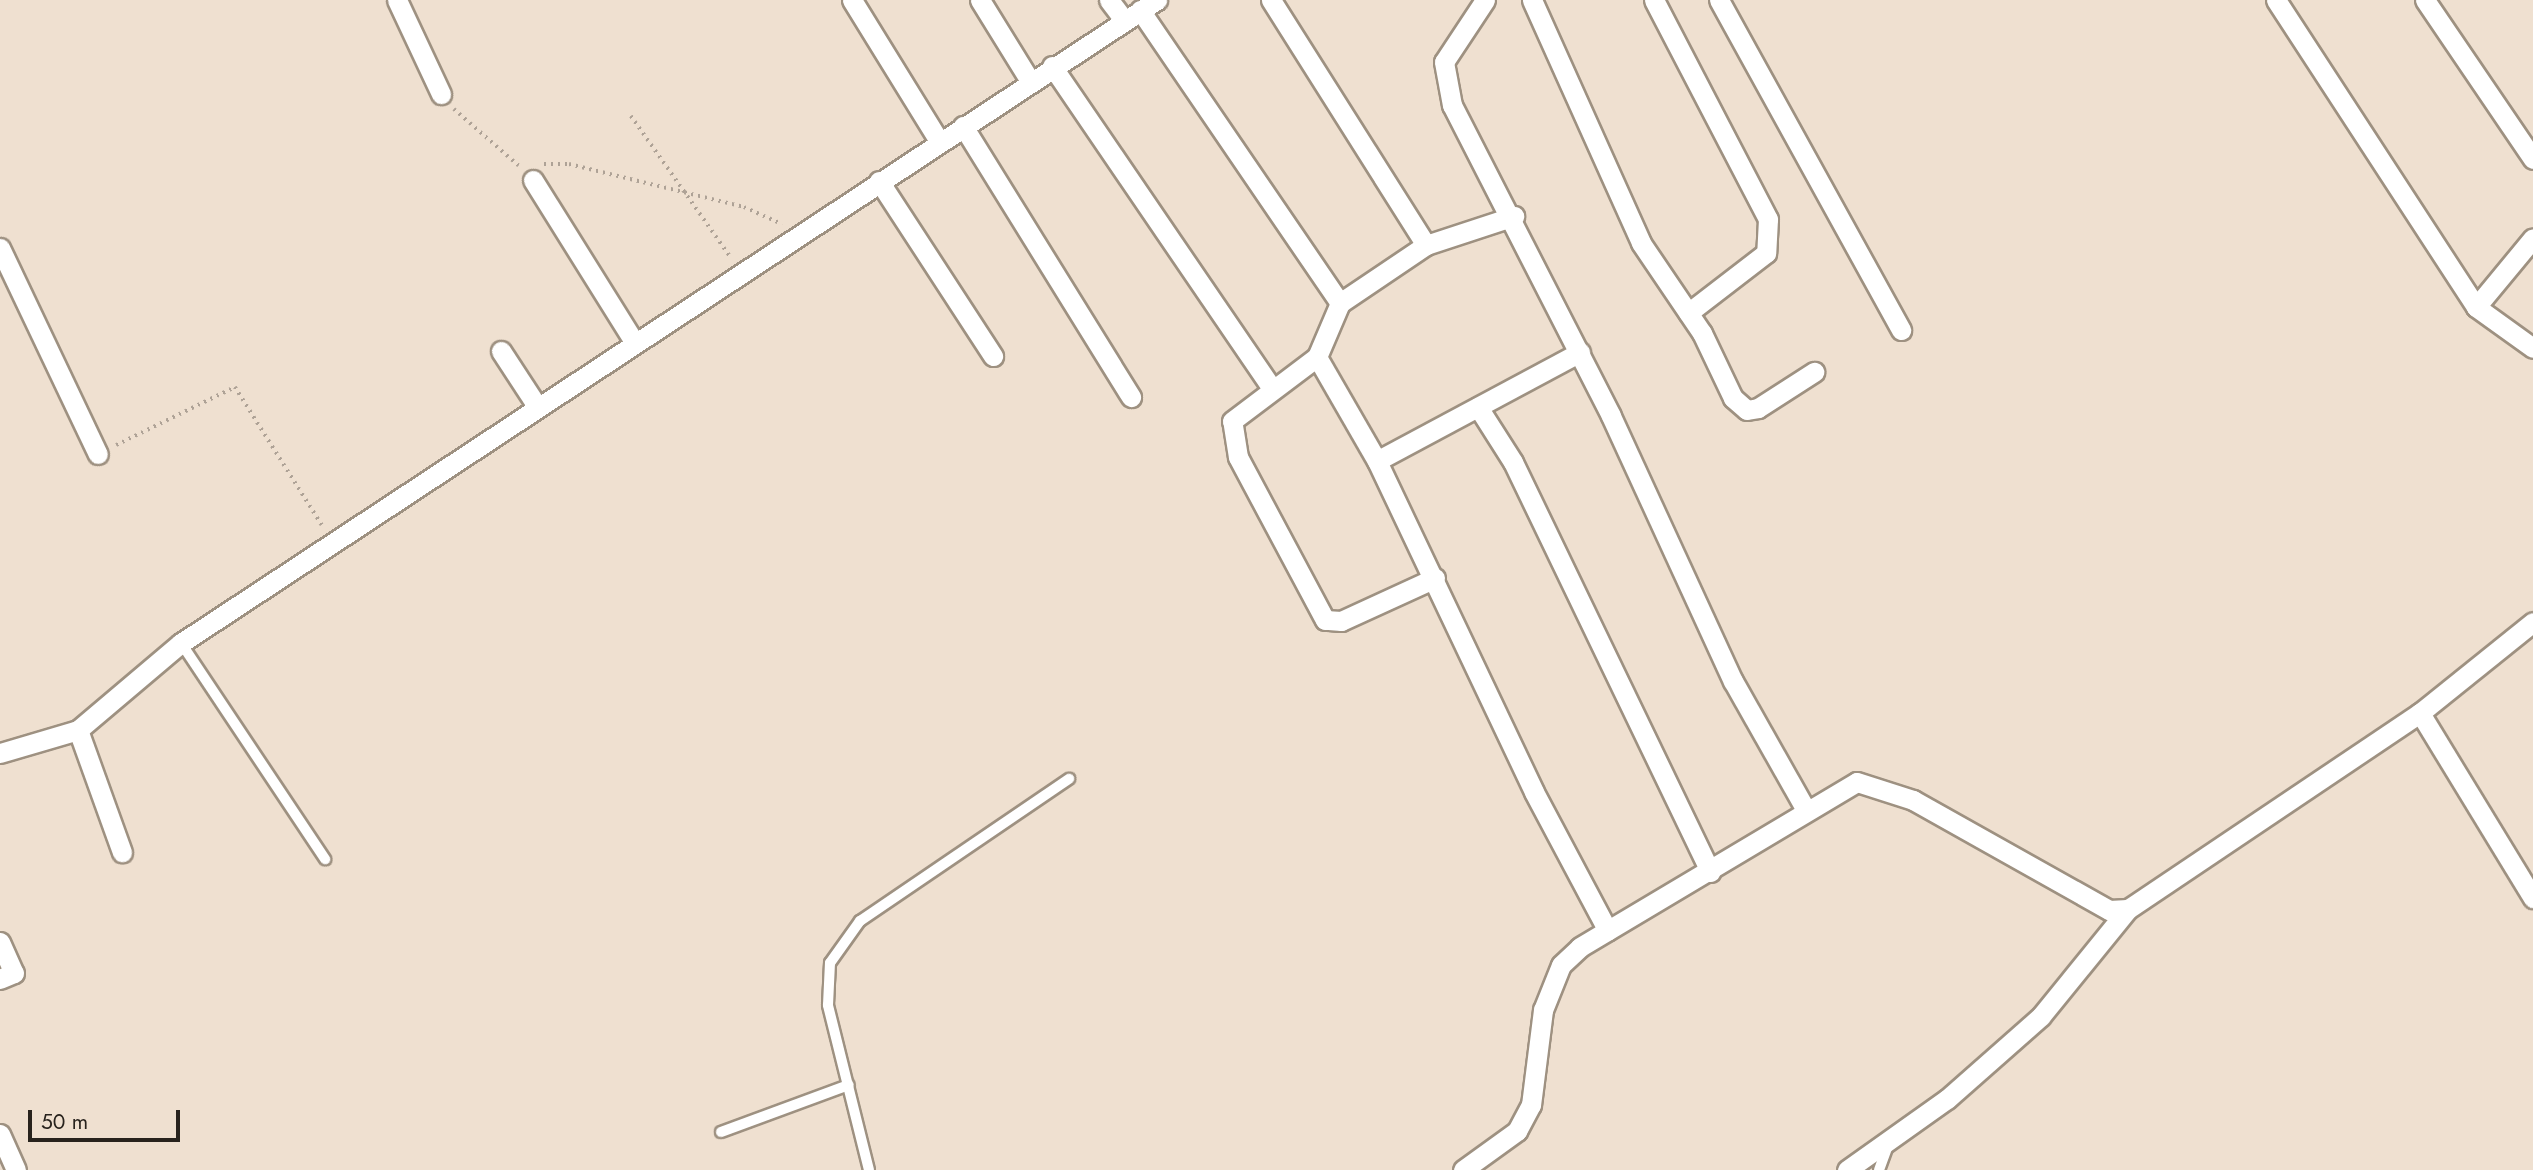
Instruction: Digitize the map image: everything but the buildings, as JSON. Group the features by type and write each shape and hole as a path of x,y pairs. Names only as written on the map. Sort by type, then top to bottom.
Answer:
{"street":[{"path":"397,0 441,94"},
{"path":"852,0 938,139"},
{"path":"980,0 1030,81"},
{"path":"1109,0 1140,10 1340,303"},
{"path":"1271,0 1426,245"},
{"path":"1485,0 1451,46 1445,84 1514,216 1580,352 1733,681 1806,810"},
{"path":"1532,0 1641,243 1688,313 1733,398 1747,410 1814,372"},
{"path":"1654,0 1768,219 1766,253 1688,313"},
{"path":"1719,0 1901,330"},
{"path":"2276,0 2476,307 2533,348"},
{"path":"2425,0 2533,159"},
{"path":"0,753 78,730 181,643 634,340 804,233 938,139 1140,10"},
{"path":"1052,66 1272,388"},
{"path":"962,126 1131,397"},
{"path":"530,177 634,340"},
{"path":"879,181 993,356"},
{"path":"1435,578 1341,621 1325,620 1230,432 1238,413 1317,357 1340,303 1426,245 1514,216"},
{"path":"2476,307 2533,238"},
{"path":"0,248 99,454"},
{"path":"500,351 537,406"},
{"path":"1377,461 1580,352"},
{"path":"1317,357 1377,461 1435,578 1534,792 1608,931"},
{"path":"1478,407 1513,462 1710,872"},
{"path":"1847,1170 1947,1099 2041,1016 2128,909 2420,713 2533,622"},
{"path":"2420,713 2533,898"},
{"path":"78,730 122,852"},
{"path":"1463,1170 1517,1131 1531,1105 1549,984 1580,947 1857,782 1871,783 2109,910 2128,909"},
{"path":"0,942 14,973 0,979"},
{"path":"0,1133 16,1170"}],"lane":[{"path":"181,643 326,859"},
{"path":"869,1170 826,981 842,940 860,920 1069,779"},
{"path":"721,1132 849,1085"},
{"path":"1879,1170 1890,1139"}],"path":[{"path":"441,94 530,177 553,161 744,207 804,233"},
{"path":"631,116 740,271"},
{"path":"99,454 235,387 322,525"}]}
